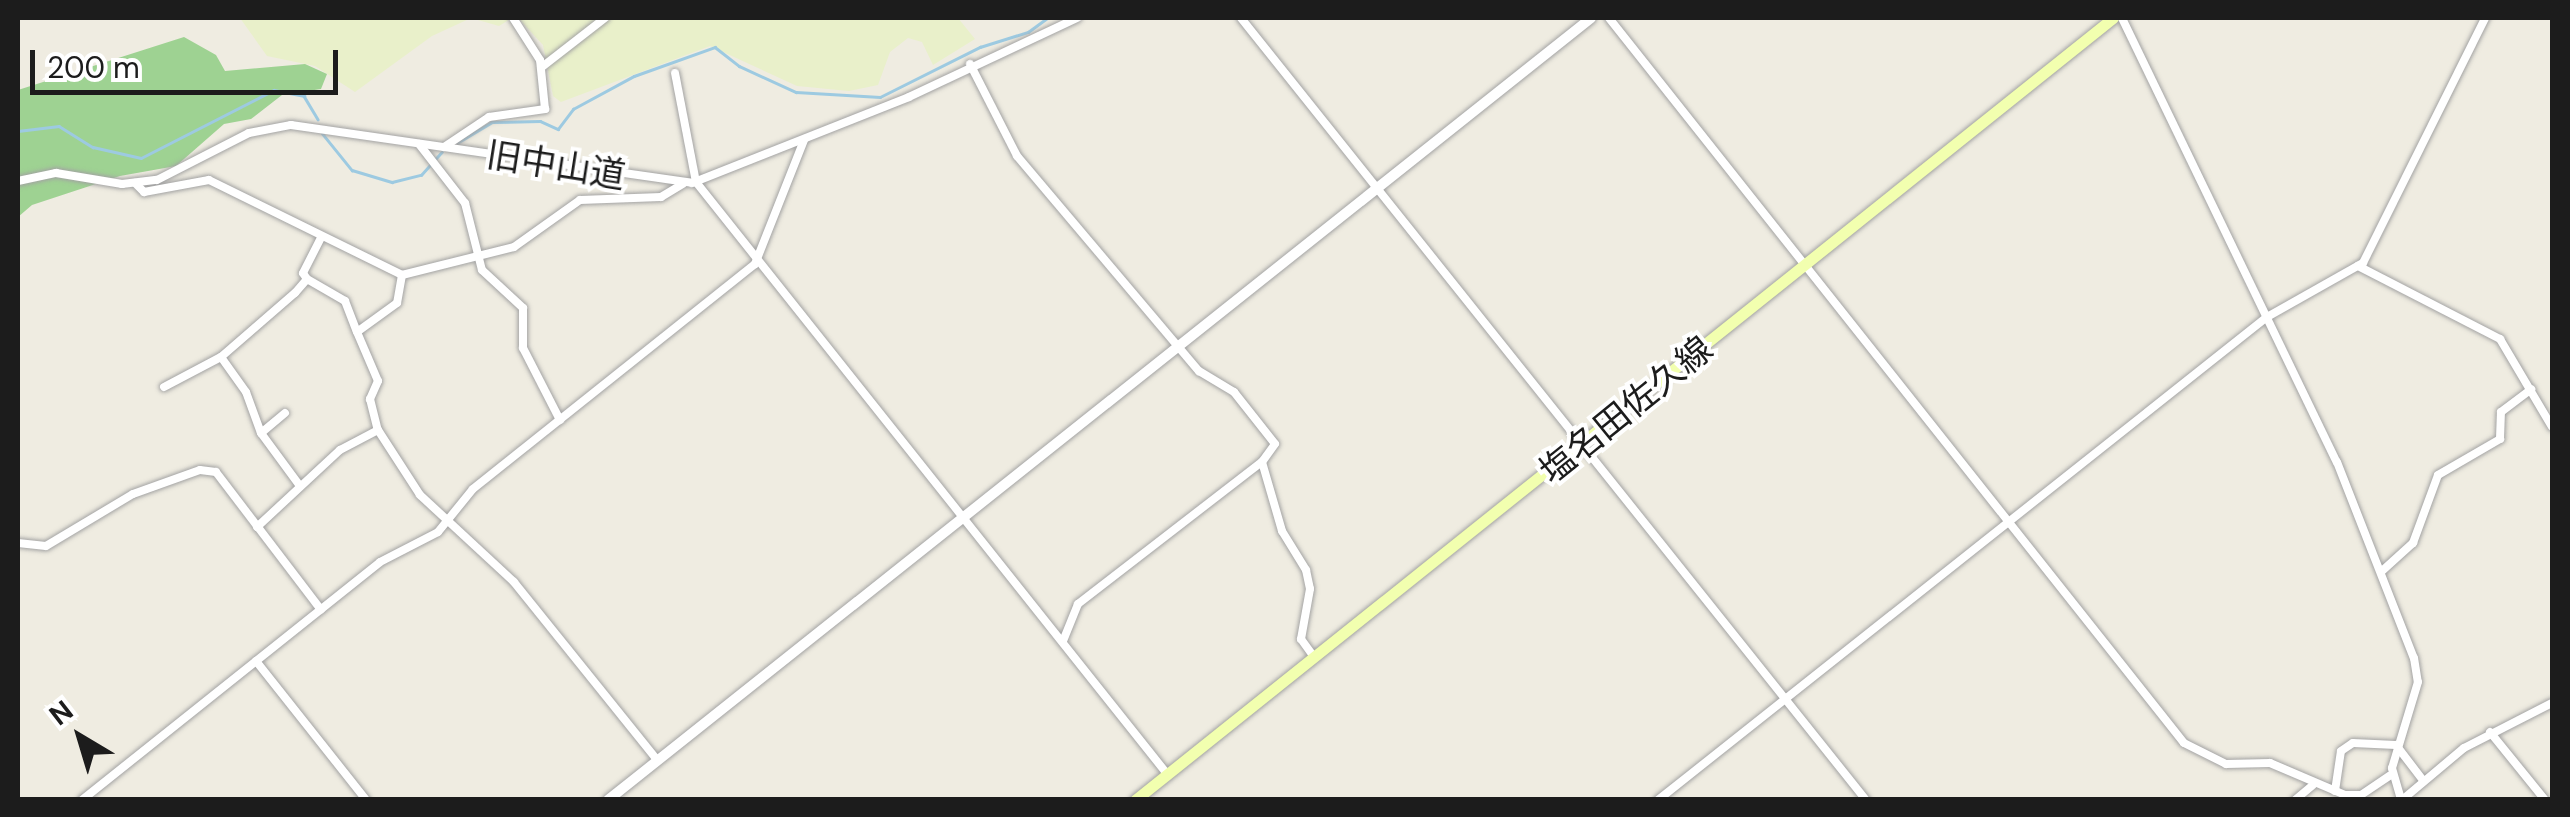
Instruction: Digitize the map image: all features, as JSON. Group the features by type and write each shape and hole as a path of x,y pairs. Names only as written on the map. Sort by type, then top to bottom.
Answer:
{"main road":[{"name":"塩名田佐久線","path":"1135,800 2114,18"}],"street":[{"path":"444,147 489,117 544,109 542,67 513,18"},
{"path":"542,67 606,18"},
{"name":"旧中山道","path":"18,180 56,173 135,183 184,172 240,137 282,125 683,184 804,140 1077,18"},
{"path":"1241,18 1866,800"},
{"path":"608,800 1591,18"},
{"path":"1609,18 2184,743 2226,764 2270,762 2313,785 2335,791 2361,795 2391,775"},
{"path":"2122,18 2267,317 2382,572 2418,671 2391,775 2402,800 2422,779 2490,732 2552,704"},
{"path":"1658,800 2267,317 2358,266 2485,18"},
{"path":"970,64 1017,156 1199,371 1234,392 1272,439 1274,448 1262,462 1078,604 1063,641"},
{"path":"675,73 696,182 1167,774"},
{"path":"82,800 380,562 450,521 473,489 759,258 804,140"},
{"path":"419,144 470,213 474,256 496,289 523,308 523,348 560,420"},
{"path":"135,183 144,192 203,178 402,275 526,241 580,200 661,197 683,184"},
{"path":"322,238 304,272 308,279 344,301 378,381 370,399 378,430 420,496 514,582 657,760"},
{"path":"2358,266 2500,339 2552,427"},
{"path":"358,332 397,303 402,275"},
{"path":"164,387 220,357 308,279"},
{"path":"220,357 246,392 260,433 300,486"},
{"path":"2382,572 2413,543 2433,481 2500,439 2501,412 2531,389"},
{"path":"260,433 286,412"},
{"path":"257,527 340,450 378,430"},
{"path":"1262,462 1282,531 1306,570 1310,589 1301,640 1314,657"},
{"path":"18,543 46,546 133,494 200,470 223,478 321,610"},
{"path":"256,661 366,800"},
{"path":"2490,732 2544,800"},
{"path":"2335,791 2346,745 2396,745"},
{"path":"2396,745 2422,779"},
{"path":"2295,800 2313,785"}],"green space":[{"path":"240,18 471,18 432,36 355,92 315,66 267,56"},
{"path":"471,18 512,18 499,26"},
{"path":"518,18 958,18 975,39 933,65 922,42 908,38 890,52 878,85 849,91 797,86 710,46 561,102 553,96 543,45"},
{"path":"184,37 216,55 225,71 305,64 327,74 321,89 282,95 251,119 224,124 176,166 120,176 32,205 18,217 18,90"}],"waterway":[{"path":"457,143 492,122 540,121 558,129 573,109 634,76 715,47 739,66 796,92 880,97 980,47 1028,32 1047,18"},
{"path":"18,131 59,126 93,147 141,158 274,90 304,96 318,119"},
{"path":"322,133 352,170 392,182 421,175 442,152"}]}
